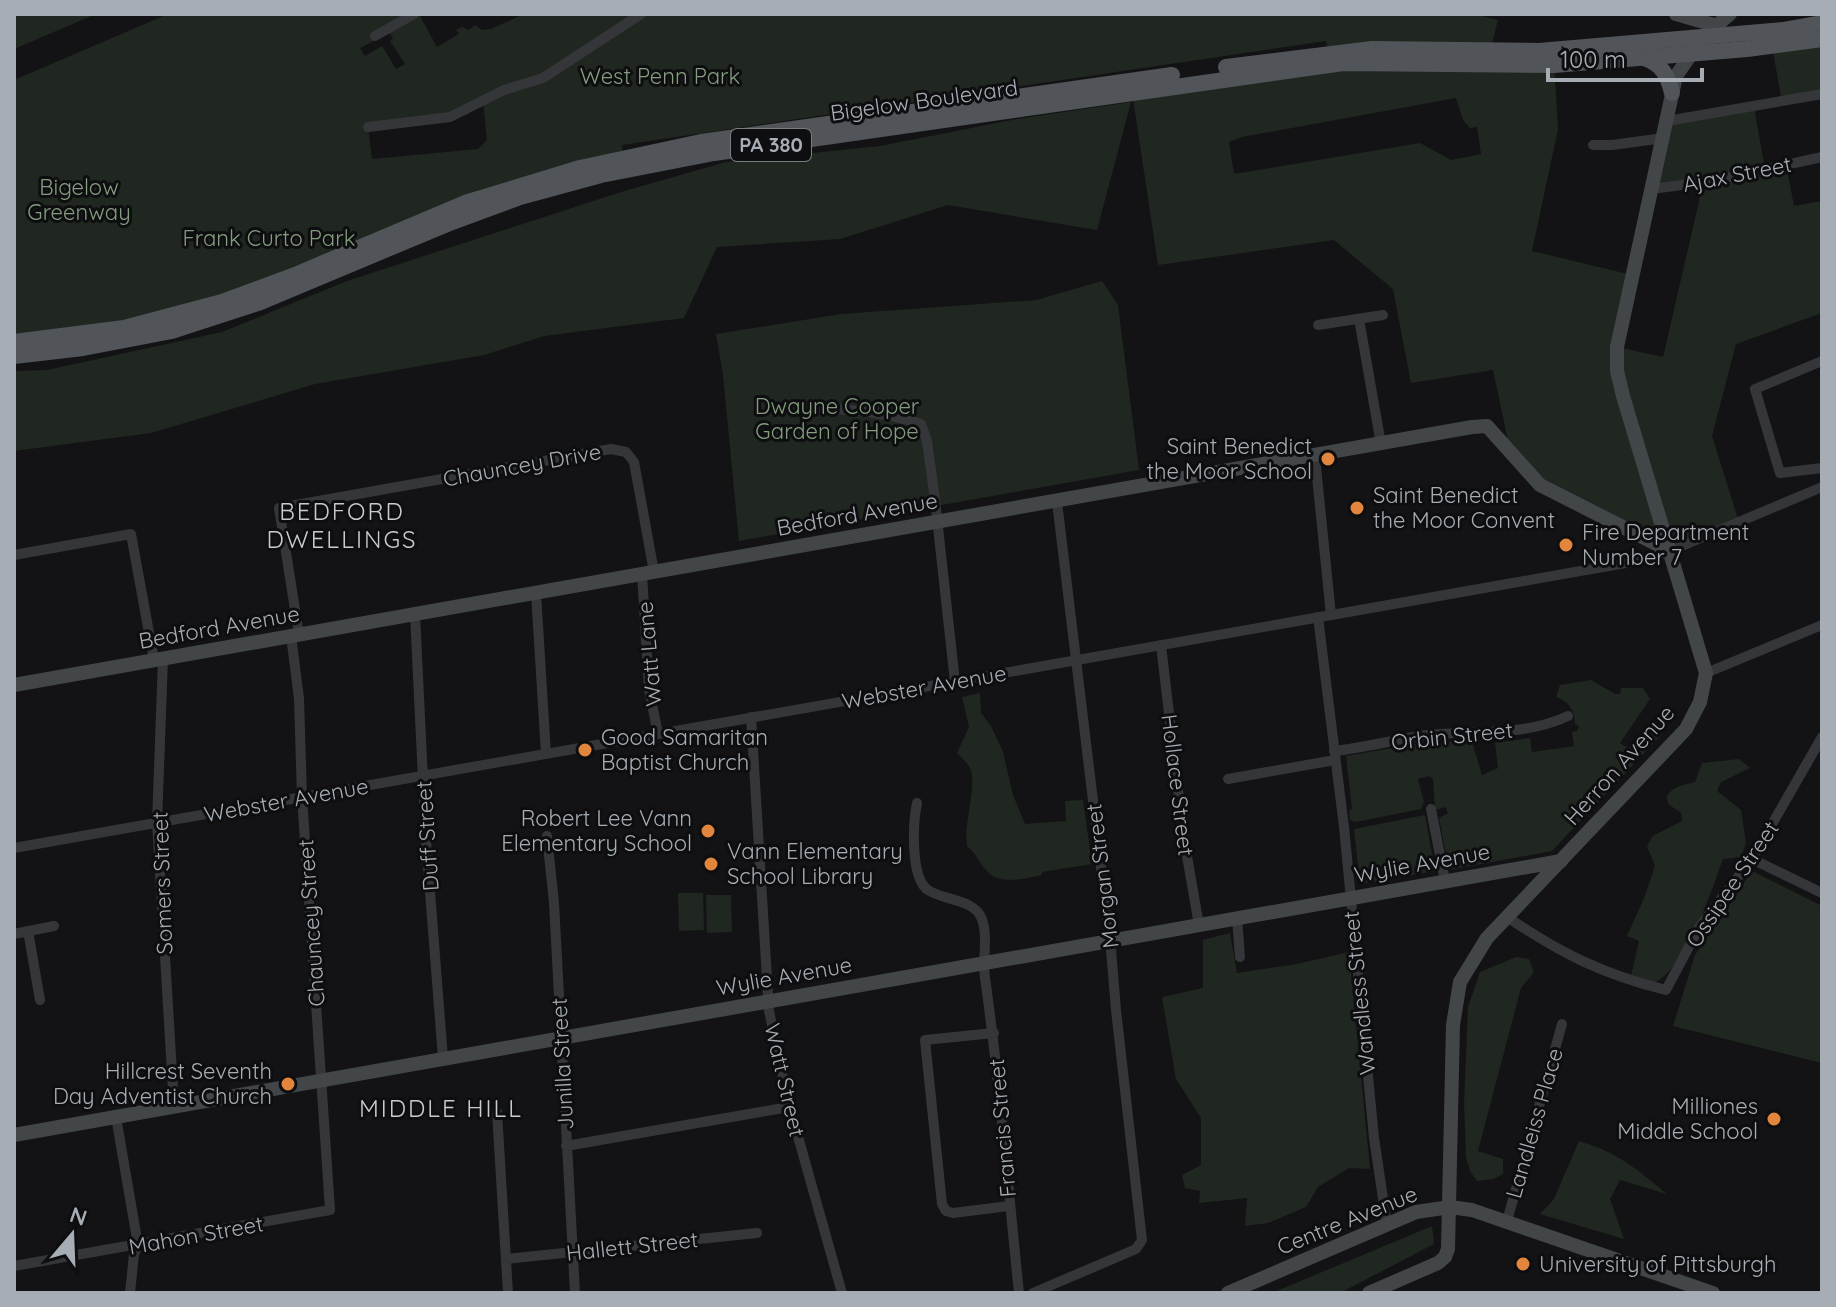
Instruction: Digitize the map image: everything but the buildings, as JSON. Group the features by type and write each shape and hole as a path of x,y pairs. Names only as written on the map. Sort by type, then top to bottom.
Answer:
{"main road":[{"name":"Bigelow Boulevard","path":"14,342 124,328 195,310 258,290 425,219 502,191 580,168 664,149 1324,53 1394,49 1539,51 1709,31 1822,23"},
{"name":"Bigelow Boulevard","path":"14,356 83,348 172,331 258,303 520,197 601,175 700,155 1343,63 1554,65 1822,39"},
{"path":"1643,57 1663,70 1672,93"}],"street":[{"path":"375,36 414,14"},
{"path":"368,127 450,117 504,90 543,78 641,14"},
{"path":"1676,14 1709,31"},
{"path":"1730,14 1709,31 1678,72 1617,347 1617,371 1706,673 1822,625"},
{"path":"1667,121 1822,94"},
{"path":"1593,145 1664,138"},
{"name":"Ajax Street","path":"1652,189 1711,181 1822,157"},
{"path":"1318,325 1383,315"},
{"path":"1359,319 1381,444"},
{"path":"1822,361 1755,389 1780,473 1822,468"},
{"path":"806,407 869,411 895,415 921,424 927,441 955,682"},
{"name":"Bedford Avenue","path":"14,685 1487,426 1540,485 1670,551"},
{"name":"Chauncey Drive","path":"295,636 279,508 611,449 626,452 634,462 648,573"},
{"path":"1315,457 1331,615"},
{"name":"Webster Avenue","path":"14,848 1605,567 1670,551 1822,487"},
{"name":"Morgan Street","path":"1033,1293 1136,1249 1142,1240 1110,940 1057,502"},
{"name":"Somers Street","path":"14,555 131,534 159,660 157,823 174,1106"},
{"name":"Watt Lane","path":"648,573 649,689 658,734"},
{"path":"536,593 546,754"},
{"name":"Duff Street","path":"415,614 443,1058"},
{"name":"Wandless Street","path":"1318,617 1374,1138 1387,1225"},
{"name":"Chauncey Street","path":"295,636 302,797 330,1210"},
{"name":"Hollace Street","path":"1161,645 1183,833 1199,925"},
{"name":"Herron Avenue","path":"1369,1293 1438,1263 1445,1257 1450,1238 1447,1184 1453,1025 1460,982 1487,938 1686,729 1700,702 1706,673"},
{"name":"Orbin Street","path":"1228,779 1428,735 1496,732 1552,724 1568,716"},
{"name":"Watt Street","path":"751,717 767,1001 789,1107 842,1293"},
{"name":"Ossipee Street","path":"1507,917 1561,953 1595,969 1623,980 1666,990 1700,926 1752,859 1821,742"},
{"name":"Francis Street","path":"917,803 913,820 918,879 927,890 974,908 981,918 994,1033 1014,1293"},
{"path":"1431,809 1445,881"},
{"name":"Junilla Street","path":"547,836 554,903 575,1293"},
{"path":"1752,859 1822,893"},
{"name":"Wylie Avenue","path":"14,1135 1561,861"},
{"path":"1237,918 1240,957"},
{"path":"14,934 54,926"},
{"path":"28,931 40,1000"},
{"name":"Landleiss Place","path":"1507,1221 1562,1024"},
{"path":"994,1033 925,1040 942,1204 946,1211 953,1213 1009,1206"},
{"path":"566,1146 789,1107"},
{"path":"497,1112 508,1293"},
{"path":"116,1117 138,1245 134,1254 130,1293"},
{"name":"Centre Avenue","path":"1228,1293 1416,1212 1450,1207 1507,1221 1713,1293"},
{"name":"Mahon Street","path":"14,1266 330,1210"},
{"name":"Hallett Street","path":"506,1259 757,1233"}],"green space":[{"path":"14,14 96,14 14,49"},
{"path":"168,14 419,14 437,47 459,34 456,30 462,27 469,30 475,25 482,30 491,29 524,14 1474,14 1498,20 1490,51 1329,53 1326,41 622,145 623,152 202,302 95,327 14,335 14,80","holes":["390,33 393,39 390,41 405,64 396,69 382,46 365,56 360,48","483,101 487,140 478,149 372,159 368,127 450,117"]},
{"path":"1822,39 1822,94 1782,102 1772,46"},
{"path":"1554,65 1558,129 1532,251 1632,275 1617,347 1663,357 1703,184 1652,189 1667,121 1754,107 1765,169 1786,164 1794,206 1822,201 1822,313 1736,344 1712,436 1739,522 1670,551 1555,494 1510,450 1493,370 1411,383 1393,289 1334,240 1158,265 1132,92 1305,67","holes":["1456,98 1463,120 1470,128 1477,127 1481,154 1451,160 1420,143 1234,174 1229,142 1242,137"]},
{"path":"1131,102 1097,230 948,205 840,239 717,247 684,318 544,336 484,355 315,384 151,433 14,451 14,371 47,370 222,332 347,281 621,192 726,162 880,146 1017,119"},
{"name":"Dwayne Cooper Garden of Hope","path":"1102,281 1118,305 1139,470 739,541 723,375 716,334 841,314 1036,300"},
{"path":"1591,680 1615,694 1620,694 1621,688 1643,688 1650,699 1620,743 1628,748 1654,730 1662,734 1552,851 1449,870 1439,818 1448,813 1446,807 1435,810 1433,779 1429,776 1418,779 1424,802 1421,809 1356,822 1350,820 1349,811 1352,809 1346,756 1427,742 1472,742 1482,775 1498,768 1495,743 1530,738 1532,752 1574,746 1572,732 1577,731 1579,726 1575,724 1570,707 1556,697 1560,685"},
{"path":"980,693 981,713 1003,752 1013,795 1025,824 1066,821 1065,801 1083,800 1092,864 1006,880 992,876 967,846 972,775 969,766 957,753 969,727 962,697"},
{"path":"1739,759 1750,768 1721,782 1717,791 1741,810 1746,843 1741,857 1723,859 1696,927 1677,962 1666,974 1654,983 1631,976 1639,941 1627,936 1655,866 1647,846 1653,836 1682,821 1681,813 1668,804 1667,796 1676,788 1695,782 1702,763"},
{"path":"1425,815 1435,871 1360,884 1354,829"},
{"path":"1752,871 1822,906 1822,1063 1673,1026 1695,955"},
{"path":"678,893 703,893 704,930 679,931"},
{"path":"706,895 731,895 732,932 707,933"},
{"path":"1230,933 1237,973 1349,952 1370,1169 1349,1168 1318,1187 1306,1207 1268,1223 1245,1226 1247,1198 1199,1203 1200,1191 1185,1188 1182,1175 1201,1165 1201,1118 1176,1079 1162,997 1203,988 1203,940"},
{"path":"1516,957 1529,959 1534,972 1521,988 1478,1151 1503,1159 1503,1174 1477,1181 1466,1157 1464,1103 1468,1007 1480,972"},
{"path":"1579,1141 1616,1156 1667,1194 1620,1180 1610,1199 1624,1239 1540,1214 1554,1199"},
{"path":"1432,1226 1434,1244 1340,1293 1272,1293"}],"place":[{"name":"Saint Benedict the Moor School","path":"1328,459"},
{"name":"Saint Benedict the Moor Convent","path":"1357,508"},
{"name":"Fire Department Number 7","path":"1566,545"},
{"name":"Good Samaritan Baptist Church","path":"585,750"},
{"name":"Robert Lee Vann Elementary School","path":"708,831"},
{"name":"Vann Elementary School Library","path":"711,864"},
{"name":"Hillcrest Seventh Day Adventist Church","path":"288,1084"},
{"name":"Milliones Middle School","path":"1774,1119"},
{"name":"University of Pittsburgh","path":"1523,1264"}],"district":[{"name":"BEDFORD DWELLINGS","path":"342,526"},
{"name":"MIDDLE HILL","path":"441,1109"}],"park label":[{"name":"West Penn Park","path":"660,76"},
{"name":"Bigelow Greenway","path":"79,200"},
{"name":"Frank Curto Park","path":"269,238"}]}
